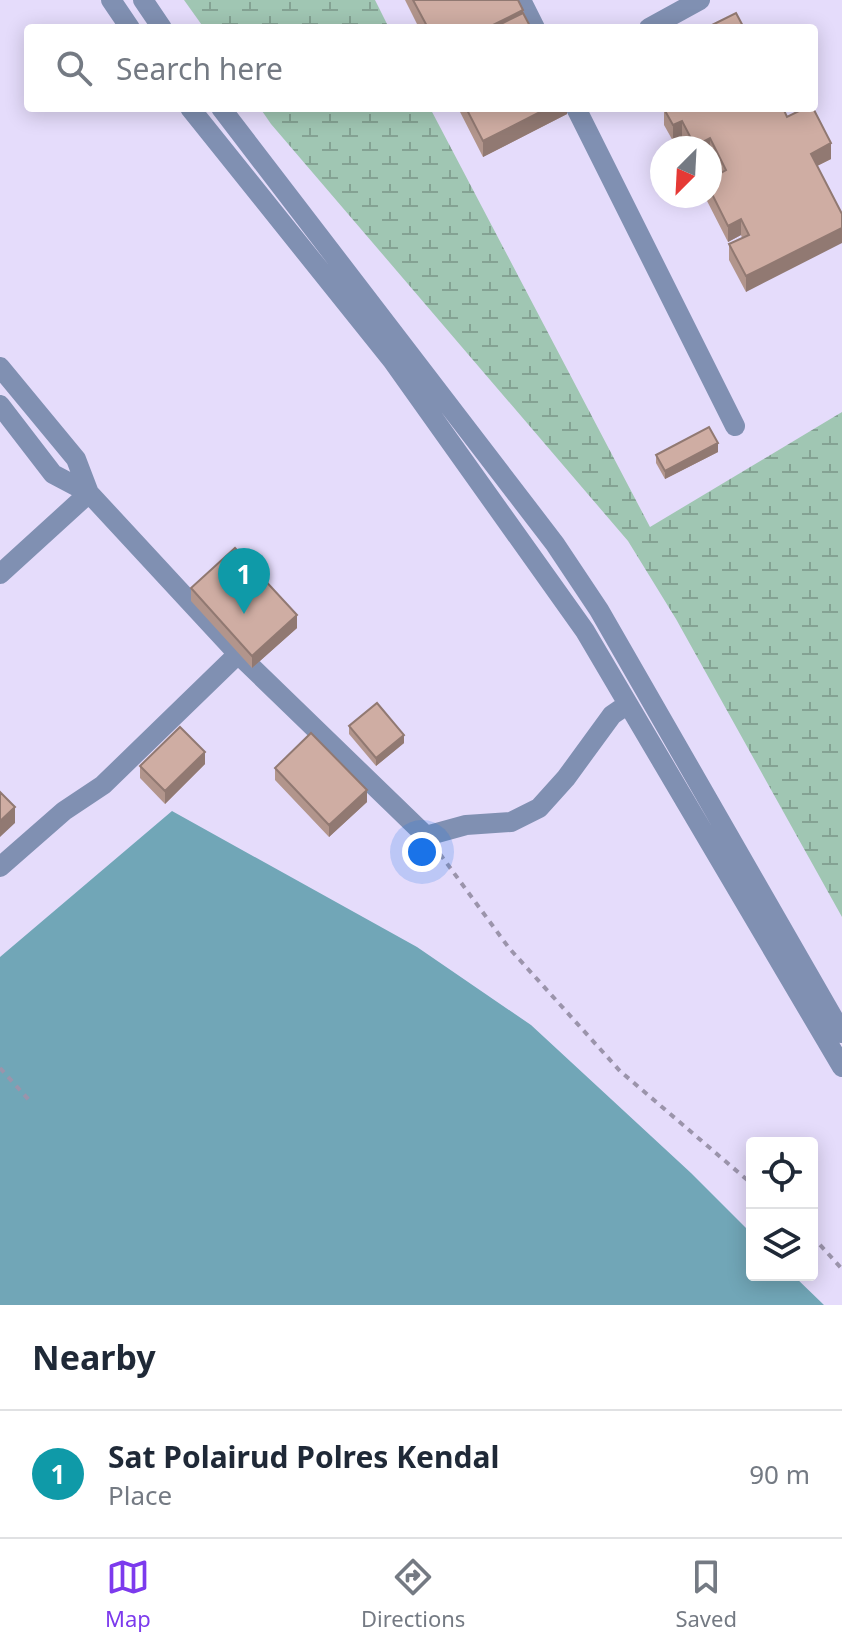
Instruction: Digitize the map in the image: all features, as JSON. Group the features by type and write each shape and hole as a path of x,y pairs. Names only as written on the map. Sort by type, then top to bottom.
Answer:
{"street":[{"path":"111,0 127,24"},
{"path":"143,0 159,24"},
{"path":"521,0 533,24"},
{"path":"656,24 700,0"},
{"path":"193,112 392,360 585,631 842,1067"},
{"path":"224,112 555,544 599,610 842,1033"},
{"path":"578,112 735,426"},
{"path":"0,367 76,459 89,493"},
{"path":"0,405 53,474 89,493 238,654 426,836 466,825 511,822 539,808 566,778 612,715 628,704"},
{"path":"0,574 89,493"},
{"path":"0,867 64,811 103,785 238,654"}],"path":[{"path":"426,836 509,948 620,1071 746,1179"},
{"path":"0,1068 29,1100"},
{"path":"818,1243 842,1269"}],"green space":[{"path":"184,0 375,0 387,24 201,24"},
{"path":"263,112 432,112 650,527 842,412 842,917 676,619 628,541"}],"water":[{"path":"172,811 417,947 531,1025 746,1228 746,1281 799,1281 824,1305 0,1305 0,957"}],"building":[{"path":"413,0 518,0 523,10 495,24 426,24"},
{"path":"523,13 529,24 501,24"},
{"path":"736,13 742,24 714,24"},
{"path":"468,112 540,112 483,141"},
{"path":"666,112 785,112 787,117 797,112 815,112 831,143 811,154 842,214 842,228 746,276 729,244 749,235 741,219 728,226 719,208 722,208 722,172 726,170 722,162 722,136 690,136 682,121 673,125"},
{"path":"709,427 718,443 665,471 656,455"},
{"path":"235,548 297,615 252,656 191,588"},
{"path":"377,703 404,735 376,758 349,726"},
{"path":"180,727 205,752 165,791 140,766"},
{"path":"311,733 367,790 329,825 275,768"},
{"path":"0,792 15,807 0,821"}],"place":[{"name":"Sat Polairud Polres Kendal","path":"244,614"}]}
